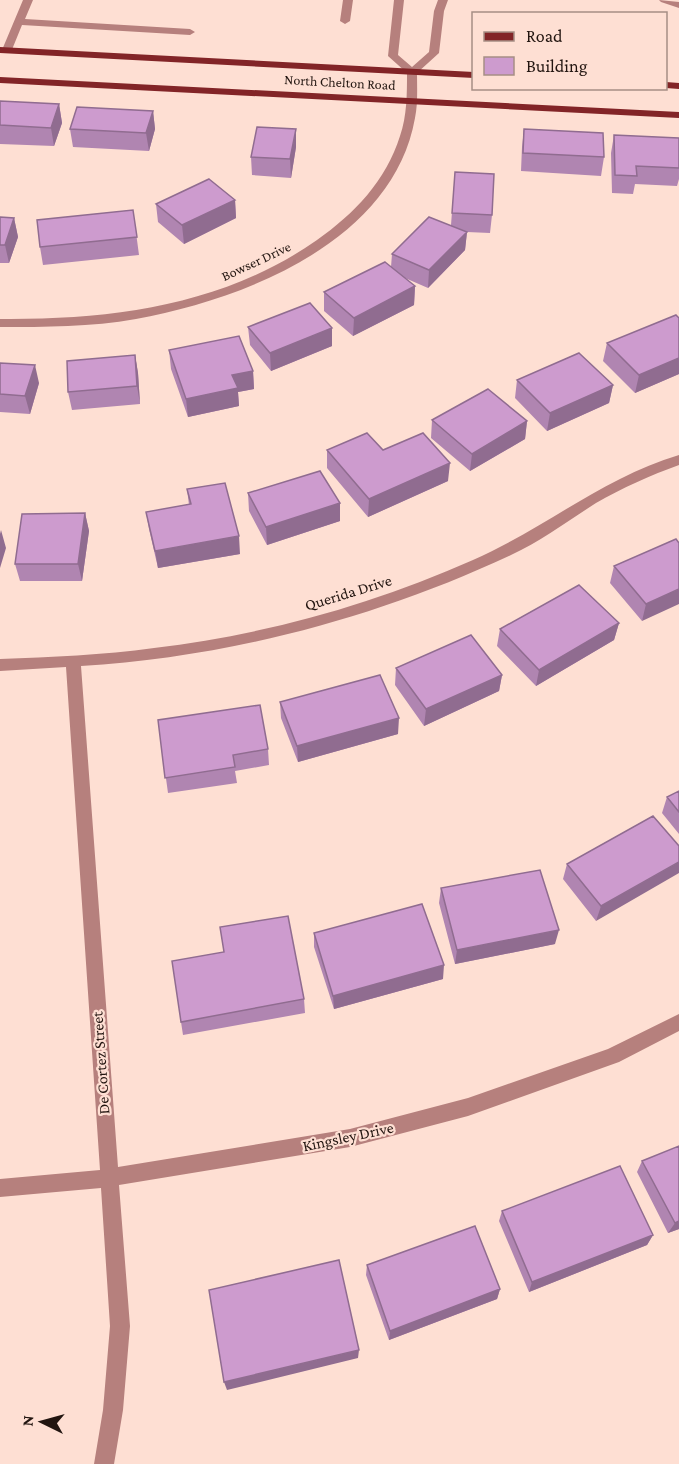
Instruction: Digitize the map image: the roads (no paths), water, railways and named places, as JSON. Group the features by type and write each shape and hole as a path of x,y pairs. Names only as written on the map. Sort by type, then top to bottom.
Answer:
{"main road":[{"name":"North Chelton Road","path":"3,50 472,75"},
{"name":"North Chelton Road","path":"0,80 679,115"}],"street":[{"path":"3,50 20,22 28,0"},
{"path":"345,21 348,0"},
{"path":"399,0 393,56 412,72 434,53 439,11 443,0"},
{"path":"664,0 679,5"},
{"path":"20,22 190,32"},
{"name":"Bowser Drive","path":"0,323 122,318 184,305 233,290 287,267 324,242 357,215 383,184 399,153 410,119 412,72"},
{"name":"Querida Drive","path":"0,665 73,661 176,651 266,634 342,615 404,594 508,551 604,494 648,472 679,460"},
{"name":"De Cortez Street","path":"73,661 120,1326 113,1410 105,1464"},
{"name":"Kingsley Drive","path":"0,1188 108,1178 350,1138 468,1107 613,1056 679,1022"}]}
